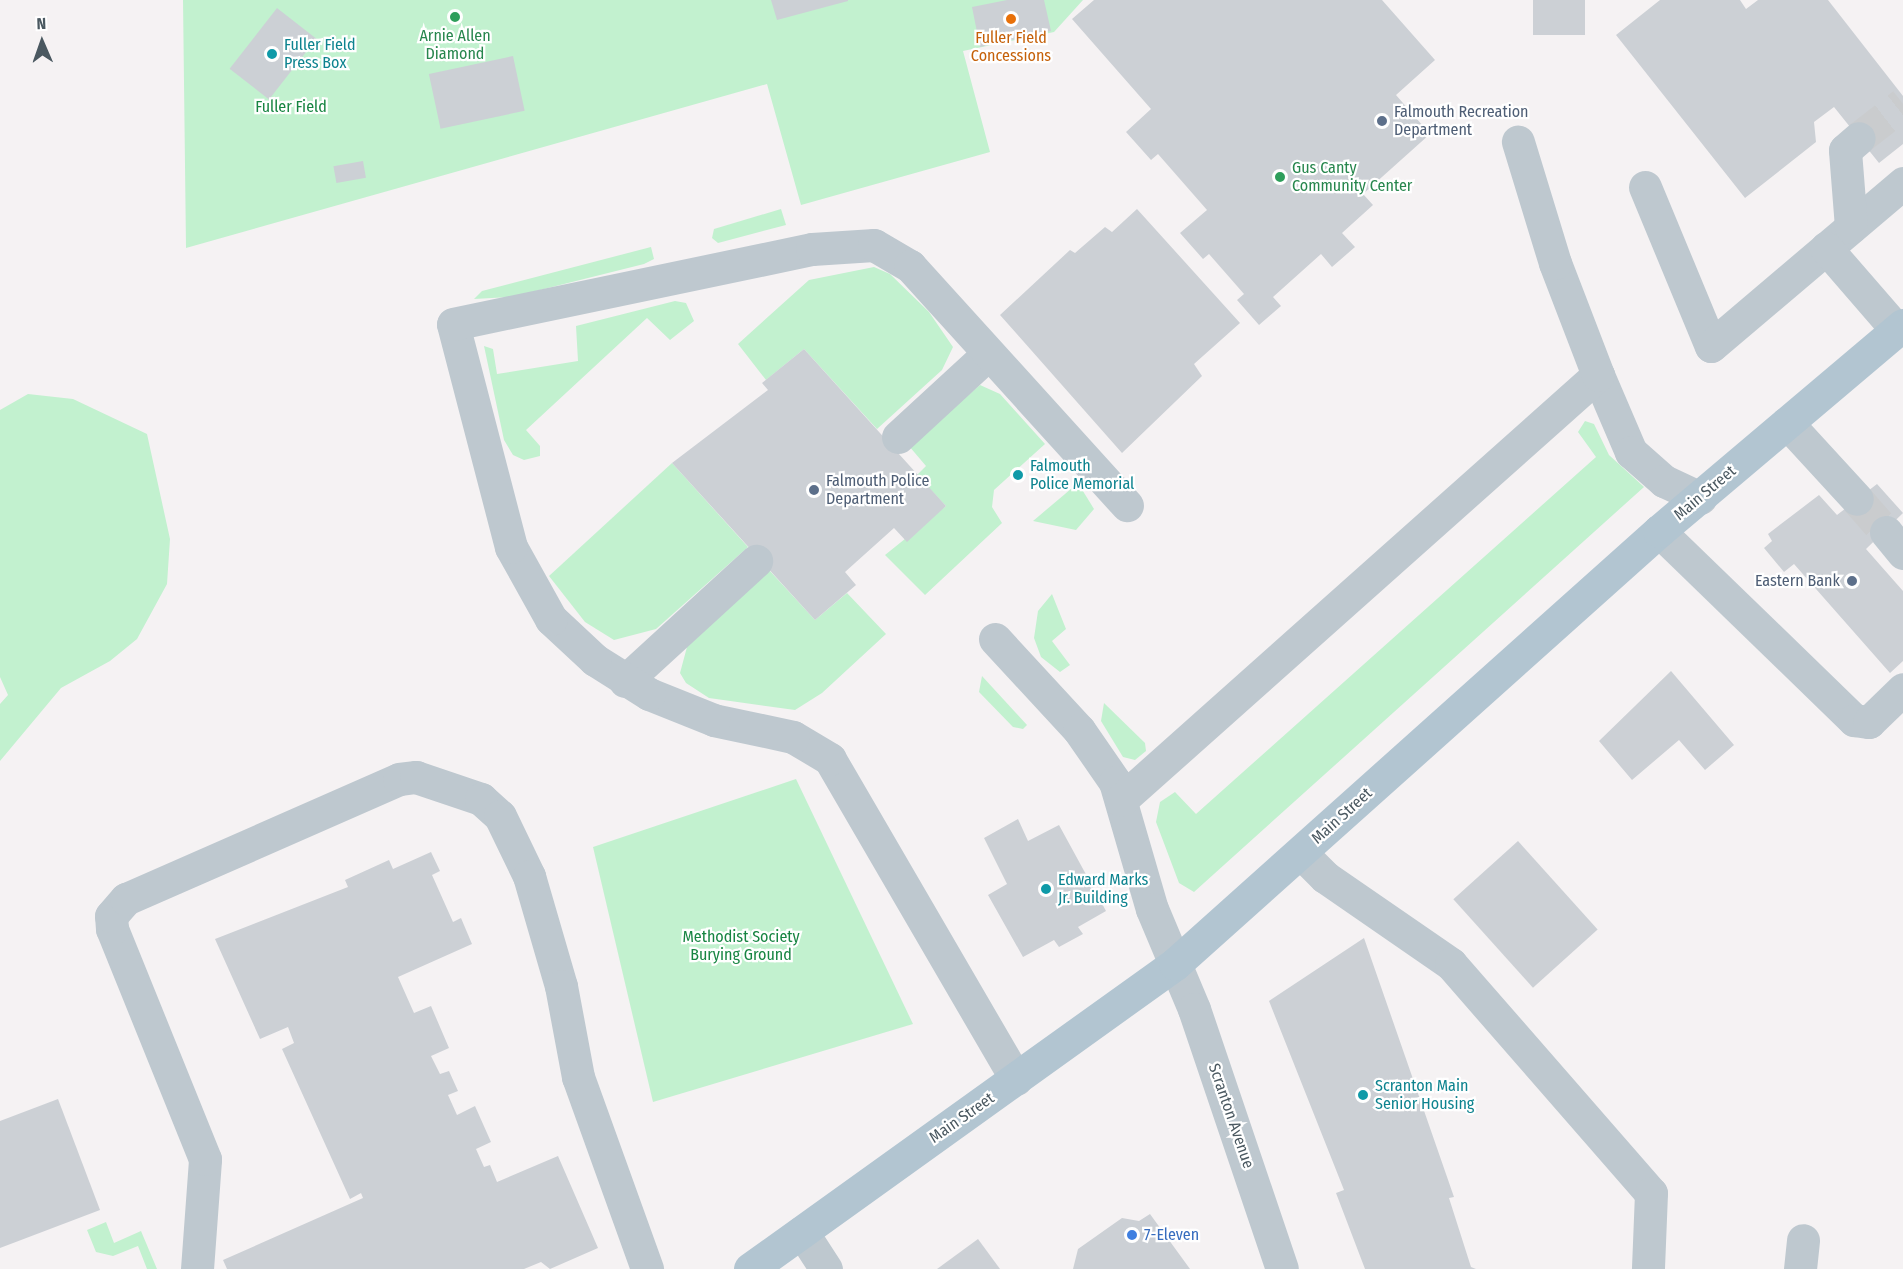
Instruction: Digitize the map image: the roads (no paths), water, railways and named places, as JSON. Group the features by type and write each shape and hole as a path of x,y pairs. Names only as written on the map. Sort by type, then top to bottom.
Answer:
{"main road":[{"name":"Main Street","path":"750,1269 1175,964 1659,531 1900,328"}],"street":[{"path":"1851,227 1845,150 1859,138"},
{"path":"1518,142 1555,263 1598,375 1631,452 1664,481 1700,498"},
{"path":"1645,187 1711,346 1903,183"},
{"path":"1016,1079 830,759 793,737 704,717 625,681 551,619 519,568 453,324 857,243 891,251 910,266 1127,505"},
{"path":"1826,248 1900,328"},
{"path":"898,436 988,354"},
{"path":"1121,800 1598,375"},
{"path":"1787,423 1857,499"},
{"path":"1659,531 1854,720 1869,722 1903,689"},
{"path":"625,681 756,561"},
{"name":"Scranton Avenue","path":"995,639 1079,730 1121,800 1152,909 1175,964 1282,1269"},
{"path":"197,1269 205,1160 111,929 111,916 126,899 399,779 416,777 481,799 500,816 529,876 561,986 578,1077 647,1269"},
{"path":"1301,853 1326,878 1451,964 1651,1193 1648,1269"},
{"path":"802,1233 826,1269"}],"tunnel":[{"path":"1859,138 1903,104"},
{"path":"1857,499 1886,532"}],"place":[{"name":"Arnie Allen Diamond","path":"455,17"},
{"name":"Fuller Field Concessions","path":"1011,19"},
{"name":"Fuller Field Press Box","path":"272,54"},
{"name":"Falmouth Recreation Department","path":"1382,121"},
{"name":"Gus Canty Community Center","path":"1280,177"},
{"name":"Falmouth Police Memorial","path":"1018,475"},
{"name":"Falmouth Police Department","path":"814,490"},
{"name":"Eastern Bank","path":"1852,581"},
{"name":"Edward Marks Jr. Building","path":"1046,889"},
{"name":"Scranton Main Senior Housing","path":"1363,1095"},
{"name":"7-Eleven","path":"1132,1235"}],"park label":[{"name":"Fuller Field","path":"291,107"},
{"name":"Methodist Society Burying Ground","path":"741,946"}]}
